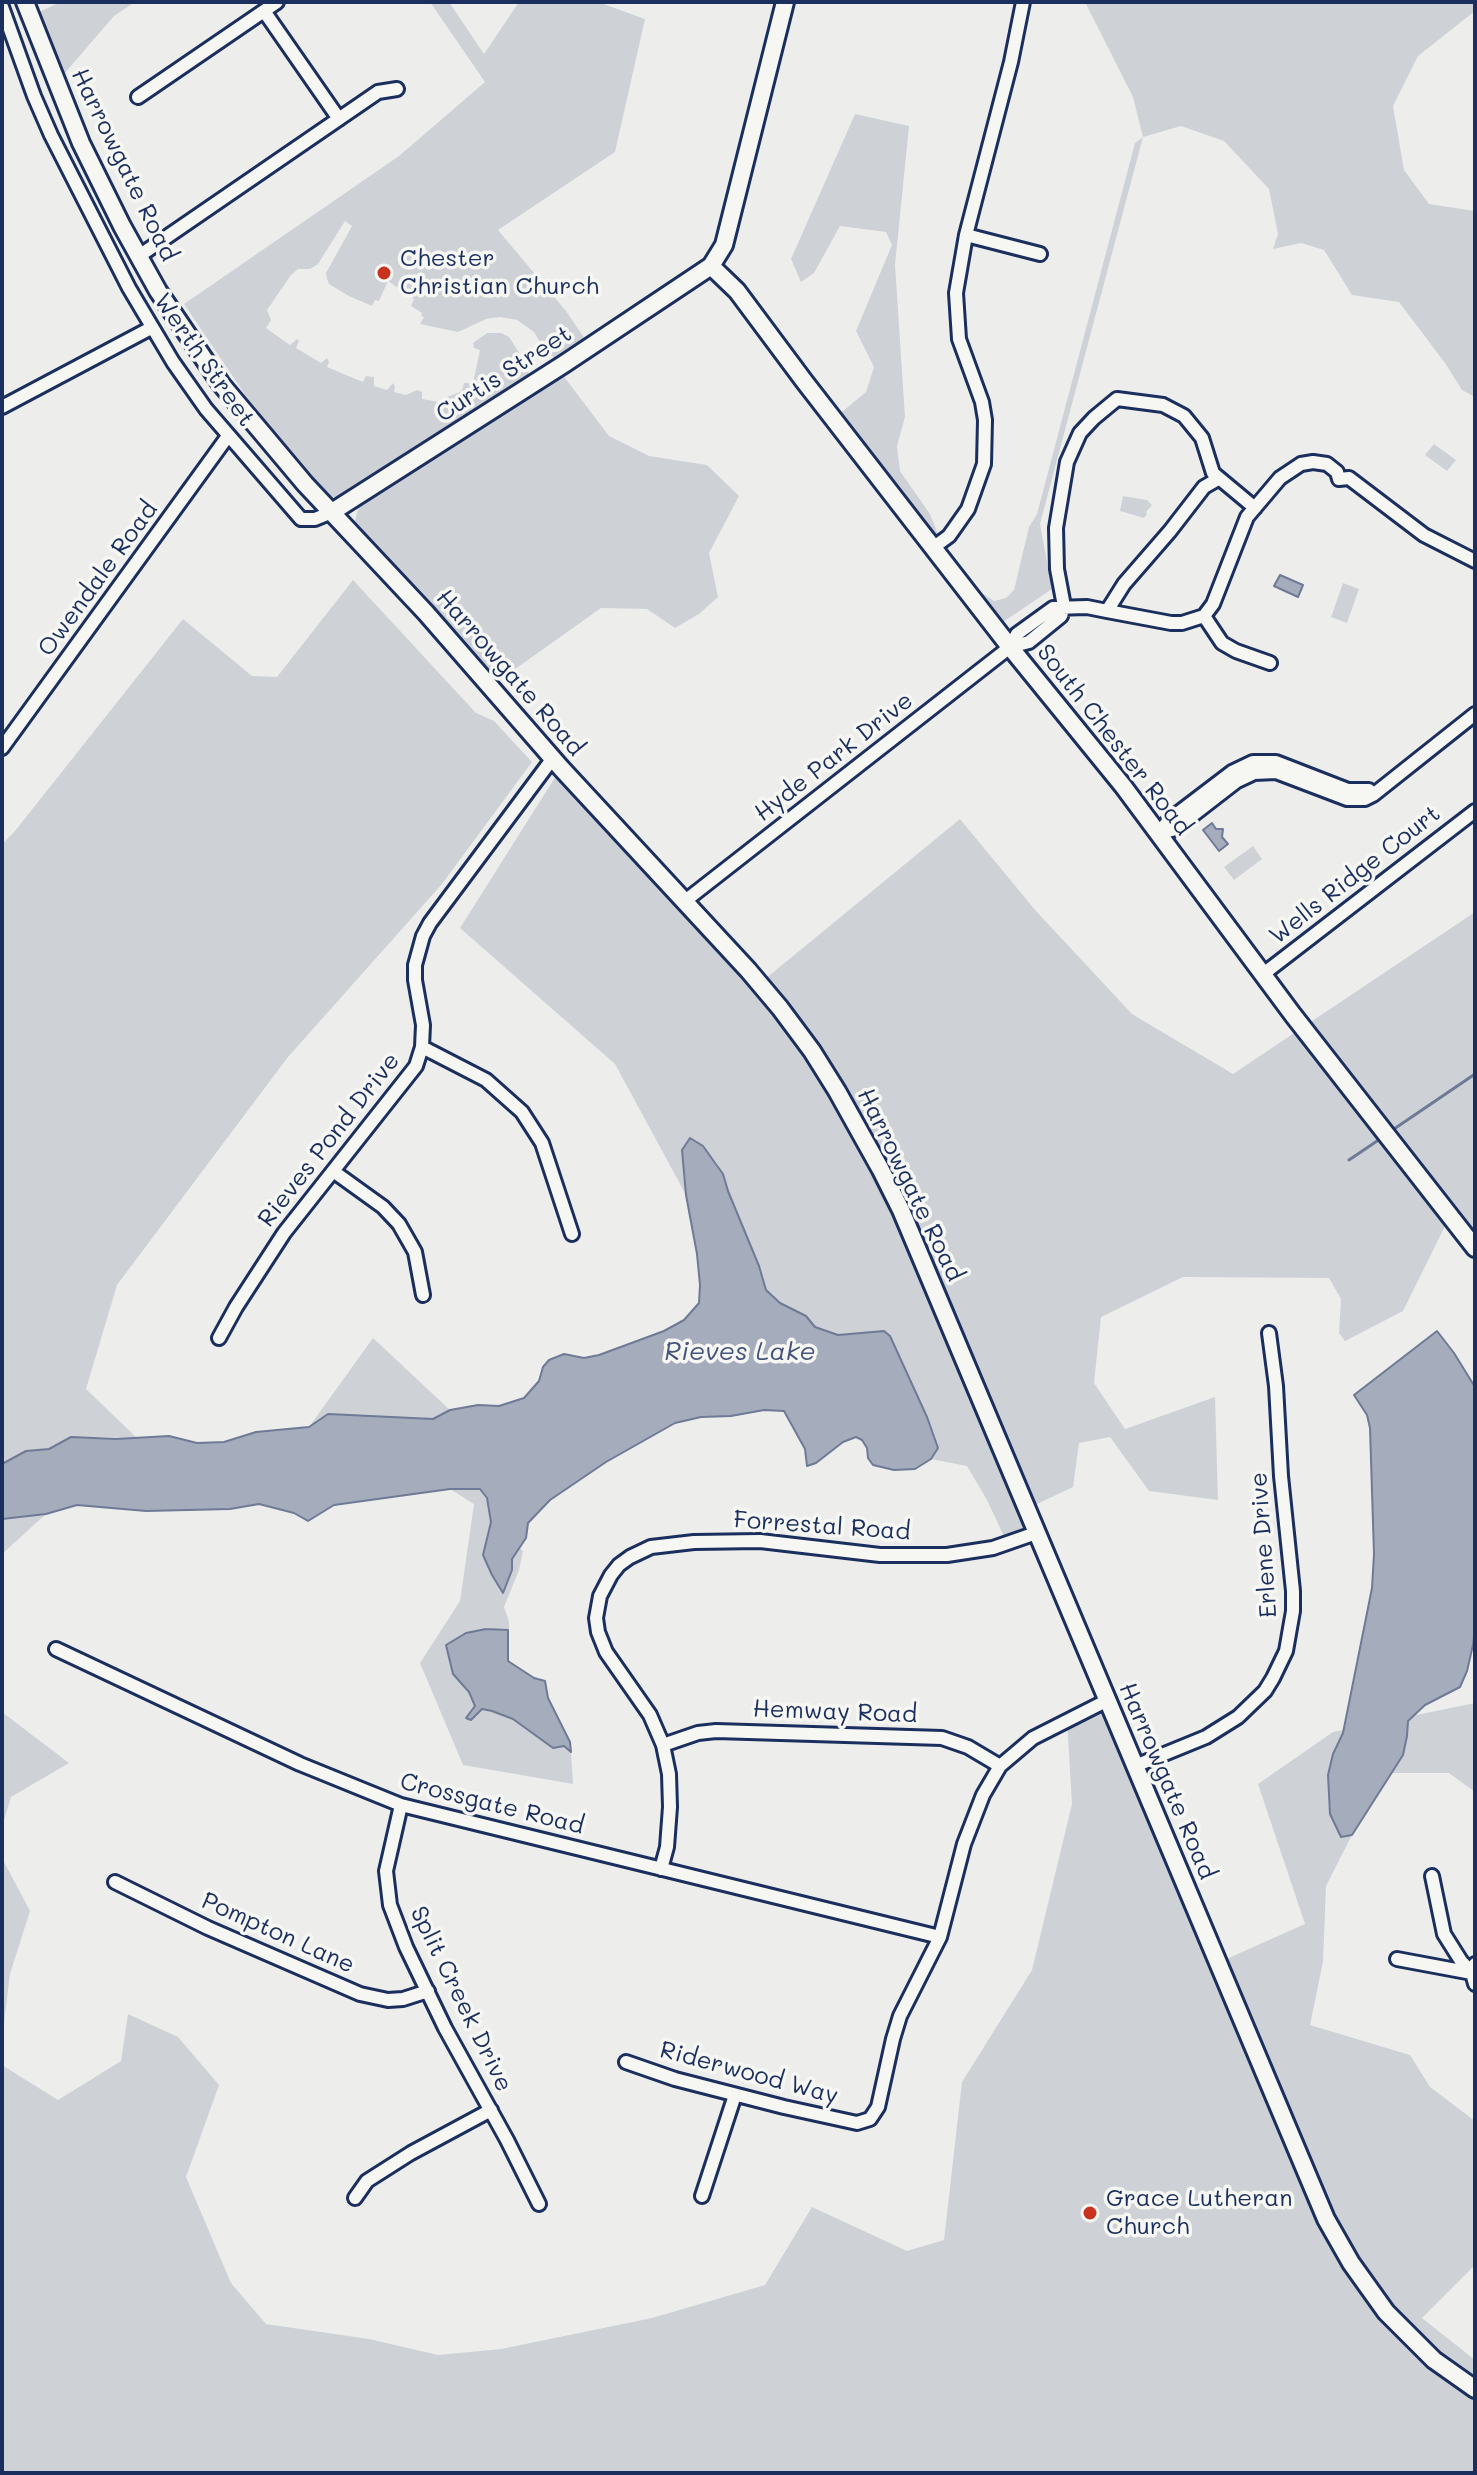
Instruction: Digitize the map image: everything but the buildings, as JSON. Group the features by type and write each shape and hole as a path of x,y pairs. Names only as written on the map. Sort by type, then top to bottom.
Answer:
{"main road":[{"name":"Harrowgate Road","path":"25,2 81,143 139,256 180,325 221,384 271,446 426,613 780,1008 812,1051 848,1110 901,1210 1326,2219 1351,2263 1386,2312 1434,2360 1475,2389"},
{"path":"711,266 724,245 785,2"},
{"name":"Curtis Street","path":"332,512 711,266"},
{"name":"South Chester Road","path":"711,266 737,291 1010,647 1123,786 1262,975 1475,1248"}],"street":[{"path":"138,97 277,2"},
{"path":"934,547 949,536 968,509 984,464 985,420 982,402 959,339 956,293 966,235 1011,62 1023,2"},
{"name":"Werth Street","path":"2,7 51,135 151,328 198,398 301,519 315,519 332,512"},
{"path":"264,11 339,119"},
{"path":"139,256 378,92 397,89"},
{"path":"966,235 1040,254"},
{"path":"2,407 151,328"},
{"path":"1255,508 1218,479 1197,430 1174,409 1117,399 1080,433 1067,462 1056,528 1057,569 1064,606 1171,623 1204,616 1213,604 1241,530 1255,508 1280,478 1301,464 1320,461 1333,468 1339,479 1349,478 1424,535 1475,561"},
{"name":"Owendale Road","path":"2,748 228,436"},
{"path":"1107,611 1124,584 1204,487 1218,479"},
{"name":"Hyde Park Drive","path":"685,901 1010,647 1017,634 1053,608 1064,606"},
{"path":"1204,616 1222,643 1270,663"},
{"path":"1158,834 1169,820 1232,772 1253,762 1276,762 1356,792 1372,789 1397,775 1475,714"},
{"name":"Rieves Pond Drive","path":"219,1338 261,1265 295,1217 416,1066 422,1047 423,1025 415,965 423,936 553,758"},
{"name":"Wells Ridge Court","path":"1262,975 1475,811"},
{"path":"422,1047 486,1080 522,1112 542,1143 572,1234"},
{"path":"333,1171 383,1207 399,1224 415,1252 423,1295"},
{"name":"Erlene Drive","path":"1135,1766 1206,1737 1238,1717 1265,1691 1286,1651 1292,1621 1293,1591 1269,1333"},
{"name":"Forrestal Road","path":"663,1745 650,1715 601,1642 596,1618 600,1596 611,1575 619,1565 641,1551 669,1544 760,1541 847,1553 947,1555 993,1548 1036,1533"},
{"name":"Crossgate Road","path":"56,1649 300,1764 401,1805 940,1937"},
{"path":"940,1937 971,1822 1000,1766 1033,1738 1106,1701"},
{"name":"Hemway Road","path":"663,1745 698,1733 731,1731 942,1738 968,1747 1000,1766"},
{"path":"661,1869 667,1847 670,1807 669,1774 663,1745"},
{"name":"Split Creek Drive","path":"401,1805 386,1871 387,1890 401,1935 539,2204"},
{"path":"1432,1876 1444,1934 1461,1961 1474,1973"},
{"name":"Pompton Lane","path":"115,1882 208,1928 360,1994 388,2000 428,1991"},
{"name":"Riderwood Way","path":"626,2062 675,2079 784,2107 857,2123 870,2119 878,2107 900,2016 940,1937"},
{"path":"1397,1959 1474,1973"},
{"path":"702,2196 735,2095"},
{"path":"355,2198 367,2181 411,2153 491,2110"}],"shaded area":[{"path":"61,2 135,2 114,16 64,74 39,12"},
{"path":"430,2 449,2 484,54 519,2 598,2 645,19 615,152 498,230 566,311 587,342 557,358 548,355 534,332 517,320 500,317 486,319 458,332 420,324 424,317 411,306 414,299 388,281 379,301 375,300 372,306 349,296 329,284 326,273 352,226 345,221 318,264 310,269 298,269 291,275 267,310 271,320 266,328 290,345 297,339 296,348 321,363 327,358 327,367 363,382 366,376 374,377 374,386 387,390 393,383 394,392 406,395 417,390 422,392 422,399 445,403 447,397 462,391 464,383 473,383 480,350 474,348 473,343 487,333 501,333 509,337 529,368 528,375 522,381 341,497 332,497 323,492 294,458 246,396 184,304 399,156 485,82"},
{"path":"1085,2 1475,2 1475,11 1418,56 1393,106 1404,170 1429,204 1475,211 1475,397 1462,390 1399,302 1352,295 1324,250 1301,243 1273,249 1278,234 1269,189 1224,141 1181,126 1143,137 1133,97"},
{"path":"855,114 909,126 895,265 905,417 897,446 900,471 930,514 942,544 940,549 837,416 866,392 874,367 856,331 892,245 886,232 840,226 814,273 801,282 791,259"},
{"path":"1143,137 1040,524 1052,589 1000,624 956,568 963,568 982,593 994,601 1006,598 1014,590 1135,143"},
{"path":"562,374 609,436 649,456 707,465 739,496 709,553 718,597 699,614 675,628 647,609 601,608 497,682 355,521 360,501"},
{"path":"1434,444 1456,460 1447,471 1425,455"},
{"path":"1123,496 1147,500 1152,505 1144,518 1120,511"},
{"path":"353,580 476,713 494,721 532,762 442,884 288,1057 117,1285 86,1389 137,1438 71,1437 49,1449 26,1451 2,1464 2,844 183,619 252,676 277,677"},
{"path":"1343,583 1359,589 1347,623 1331,617"},
{"path":"561,768 748,970 848,1110 1036,1533 1007,1543 967,1466 931,1459 938,1448 890,1336 884,1331 838,1335 815,1327 806,1316 780,1303 766,1290 723,1174 703,1146 689,1138 682,1150 686,1195 615,1064 460,928"},
{"path":"960,819 1036,911 1132,1014 1233,1074 1475,912 1475,1240 1449,1218 1403,1311 1345,1341 1339,1333 1341,1299 1329,1278 1183,1277 1101,1317 1094,1383 1125,1429 1215,1397 1218,1500 1149,1491 1110,1437 1079,1443 1073,1487 1033,1506 935,1273 765,979"},
{"path":"1253,846 1262,859 1234,880 1224,867"},
{"path":"373,1338 450,1410 433,1419 328,1414 309,1427"},
{"path":"450,1489 481,1489 487,1498 491,1522 483,1555 515,1544 523,1551 504,1607 509,1631 500,1637 466,1633 446,1645 453,1674 469,1692 475,1706 472,1720 482,1709 492,1711 513,1719 553,1748 564,1746 571,1752 573,1784 463,1765 420,1663 460,1601 474,1504"},
{"path":"46,1514 2,1554 2,1519"},
{"path":"1106,1701 1285,2127 1369,2290 1475,2389 1475,2473 2,2473 2,2065 58,2100 121,2061 128,2014 178,2037 219,2085 186,2177 231,2283 266,2324 369,2339 438,2355 501,2349 652,2318 765,2285 812,2207 907,2251 944,2240 962,2082 1032,1970 1072,1804 1067,1720"},
{"path":"1475,1703 1475,1792 1449,1773 1390,1773 1352,1835 1326,1886 1323,1962 1310,2025 1410,2055 1430,2087 1475,2121 1475,2265 1422,2318 1475,2360 1475,2382 1436,2355 1368,2281 1317,2184 1222,1961 1305,1924 1258,1784 1333,1732"},
{"path":"2,1712 69,1763 11,1797 2,1827"},
{"path":"2,1858 30,1911 10,1974 2,2039"}],"water":[{"path":"1280,575 1303,585 1298,597 1274,586"},
{"path":"1212,823 1216,829 1223,829 1222,837 1228,844 1219,851 1203,830"},
{"name":"Rieves Lake","path":"690,1138 703,1146 723,1174 766,1290 780,1303 806,1316 815,1327 838,1335 884,1331 890,1336 938,1448 931,1459 915,1469 894,1470 873,1465 867,1448 856,1437 807,1466 805,1449 784,1411 764,1410 675,1423 606,1462 550,1500 528,1523 526,1538 512,1559 512,1570 503,1593 483,1555 491,1522 487,1498 480,1489 450,1489 334,1505 308,1521 294,1513 259,1504 230,1509 146,1511 77,1505 46,1514 2,1519 2,1464 26,1451 49,1449 71,1437 116,1439 169,1436 197,1443 224,1442 256,1432 309,1427 328,1414 433,1419 450,1410 478,1405 499,1406 524,1398 539,1381 543,1367 549,1360 564,1354 584,1358 599,1355 664,1331 684,1320 699,1303 700,1285 682,1150"},
{"path":"1437,1331 1475,1387 1473,1645 1460,1687 1425,1705 1408,1721 1403,1755 1352,1835 1341,1837 1330,1814 1328,1775 1343,1733 1372,1588 1374,1554 1370,1428 1367,1415 1354,1395"},
{"path":"486,1629 508,1630 508,1661 534,1678 545,1681 548,1698 570,1742 571,1752 564,1746 553,1748 513,1719 492,1711 482,1709 471,1720 466,1718 475,1706 469,1692 453,1674 446,1645 466,1633"}],"waterway":[{"path":"1394,1129 1475,1074"},
{"path":"1349,1160 1380,1139"}],"place":[{"name":"Chester Christian Church","path":"384,273"},
{"name":"Grace Lutheran Church","path":"1090,2213"}]}
